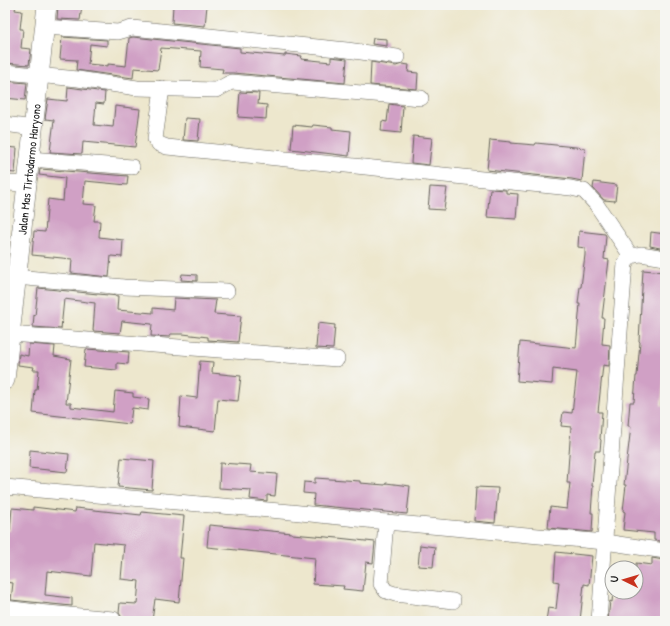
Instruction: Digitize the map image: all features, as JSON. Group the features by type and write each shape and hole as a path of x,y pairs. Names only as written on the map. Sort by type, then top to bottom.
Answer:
{"street":[{"name":"Jalan Mas Tirtodarmo Haryono","path":"5,380 10,334 11,276 27,184 47,5"},
{"path":"44,27 118,32 132,28 347,50 397,57"},
{"path":"5,72 78,79 137,88 216,90 232,82 421,98"},
{"path":"162,88 155,139 159,144 167,147 571,188 584,191 596,204 631,256"},
{"path":"5,124 33,128"},
{"path":"30,159 132,167"},
{"path":"5,182 27,184"},
{"path":"599,621 625,263 631,256 641,254 665,258"},
{"path":"11,276 124,287 227,291"},
{"path":"10,334 337,359"},
{"path":"5,487 291,512 605,542 665,551"},
{"path":"386,522 381,584 386,591 395,594 454,601"},
{"path":"5,608 114,619"}],"building":[{"path":"5,5 16,5 15,10 22,11 20,29 23,29 21,48 31,49 29,65 5,63"},
{"path":"58,5 82,6 80,20 57,19"},
{"path":"173,5 207,5 205,26 172,23"},
{"path":"62,37 107,40 107,46 90,44 88,64 108,66 108,64 126,66 129,38 133,37 240,48 240,52 302,56 301,59 331,62 331,57 347,59 345,83 222,73 223,69 200,67 201,51 161,48 158,70 134,68 133,78 76,70 77,60 60,59"},
{"path":"373,38 387,39 387,46 372,44"},
{"path":"371,62 396,66 402,64 409,65 408,72 418,73 417,89 370,85"},
{"path":"5,81 27,83 25,100 5,98"},
{"path":"68,87 105,92 104,104 96,103 94,125 113,127 115,106 140,109 135,147 83,142 82,154 50,152 54,120 45,119 48,99 67,101"},
{"path":"240,92 259,93 258,104 267,105 266,119 238,117"},
{"path":"389,104 403,106 401,133 381,131 382,121 387,122"},
{"path":"185,118 200,119 198,141 183,140"},
{"path":"293,125 312,127 313,125 351,131 349,156 291,149"},
{"path":"413,136 432,138 429,165 411,163"},
{"path":"490,140 511,143 535,145 536,143 585,148 582,181 487,170"},
{"path":"5,147 17,148 15,173 5,172"},
{"path":"40,169 128,176 127,185 85,181 83,204 96,205 94,221 100,221 99,237 123,240 122,257 111,256 109,277 71,273 72,259 32,255 34,231 45,232 48,199 63,201 65,178 39,175"},
{"path":"594,182 617,185 615,201 604,200 593,188"},
{"path":"430,187 447,188 444,210 428,209"},
{"path":"490,189 506,190 506,193 518,194 516,219 487,217"},
{"path":"579,231 605,234 604,259 609,260 602,318 604,318 602,344 610,345 609,366 603,365 598,412 602,412 601,440 600,451 595,451 591,513 593,513 592,532 548,528 550,507 567,509 570,483 567,483 571,427 561,426 563,412 572,413 577,372 553,369 552,384 517,381 520,342 576,348 580,304 578,304 585,255 585,248 578,247"},
{"path":"651,232 665,234 665,249 650,246"},
{"path":"643,270 665,272 665,376 661,405 665,406 665,542 654,540 654,533 623,530 625,512 623,511 626,485 624,485 631,426 628,426 630,402 634,402 637,376"},
{"path":"182,274 197,275 197,281 181,280"},
{"path":"38,288 118,296 117,310 153,313 153,308 173,310 174,298 216,300 214,314 241,316 238,342 208,340 208,337 183,334 170,334 170,337 151,336 152,324 122,321 120,333 93,331 95,303 64,299 61,329 33,327"},
{"path":"318,323 335,325 333,349 316,348"},
{"path":"29,344 55,346 54,356 71,359 66,403 71,403 71,407 113,412 115,391 133,393 133,397 149,399 148,410 132,408 130,424 33,413 39,370 33,370 34,367 18,365 19,354 28,356"},
{"path":"86,349 129,352 128,364 117,363 117,370 84,367"},
{"path":"200,361 213,362 212,373 241,376 238,401 218,399 215,431 179,427 181,396 197,398"},
{"path":"30,450 69,454 67,472 29,468"},
{"path":"121,458 154,461 152,490 118,487"},
{"path":"220,463 251,465 250,472 277,474 275,496 267,495 267,501 250,499 251,490 219,488"},
{"path":"315,478 360,481 360,483 385,485 386,483 410,486 407,514 313,505 314,494 303,493 304,482 315,483"},
{"path":"476,487 498,488 495,523 474,521"},
{"path":"33,507 75,512 76,508 141,515 142,512 184,516 180,558 183,558 179,602 155,599 152,621 122,621 119,613 120,603 137,604 139,581 121,579 124,545 94,542 91,576 47,571 45,595 72,598 72,606 11,600 13,583 5,582 5,530 10,531 12,508 33,510"},
{"path":"209,525 375,542 373,563 366,562 363,591 343,589 344,586 313,584 315,558 207,547"},
{"path":"420,545 435,547 433,567 418,566"},
{"path":"556,552 592,556 589,585 584,584 580,621 546,621 548,608 556,609 559,582 554,581"},
{"path":"652,558 664,560 665,621 608,621 610,601 644,600 644,564 652,565"}]}
